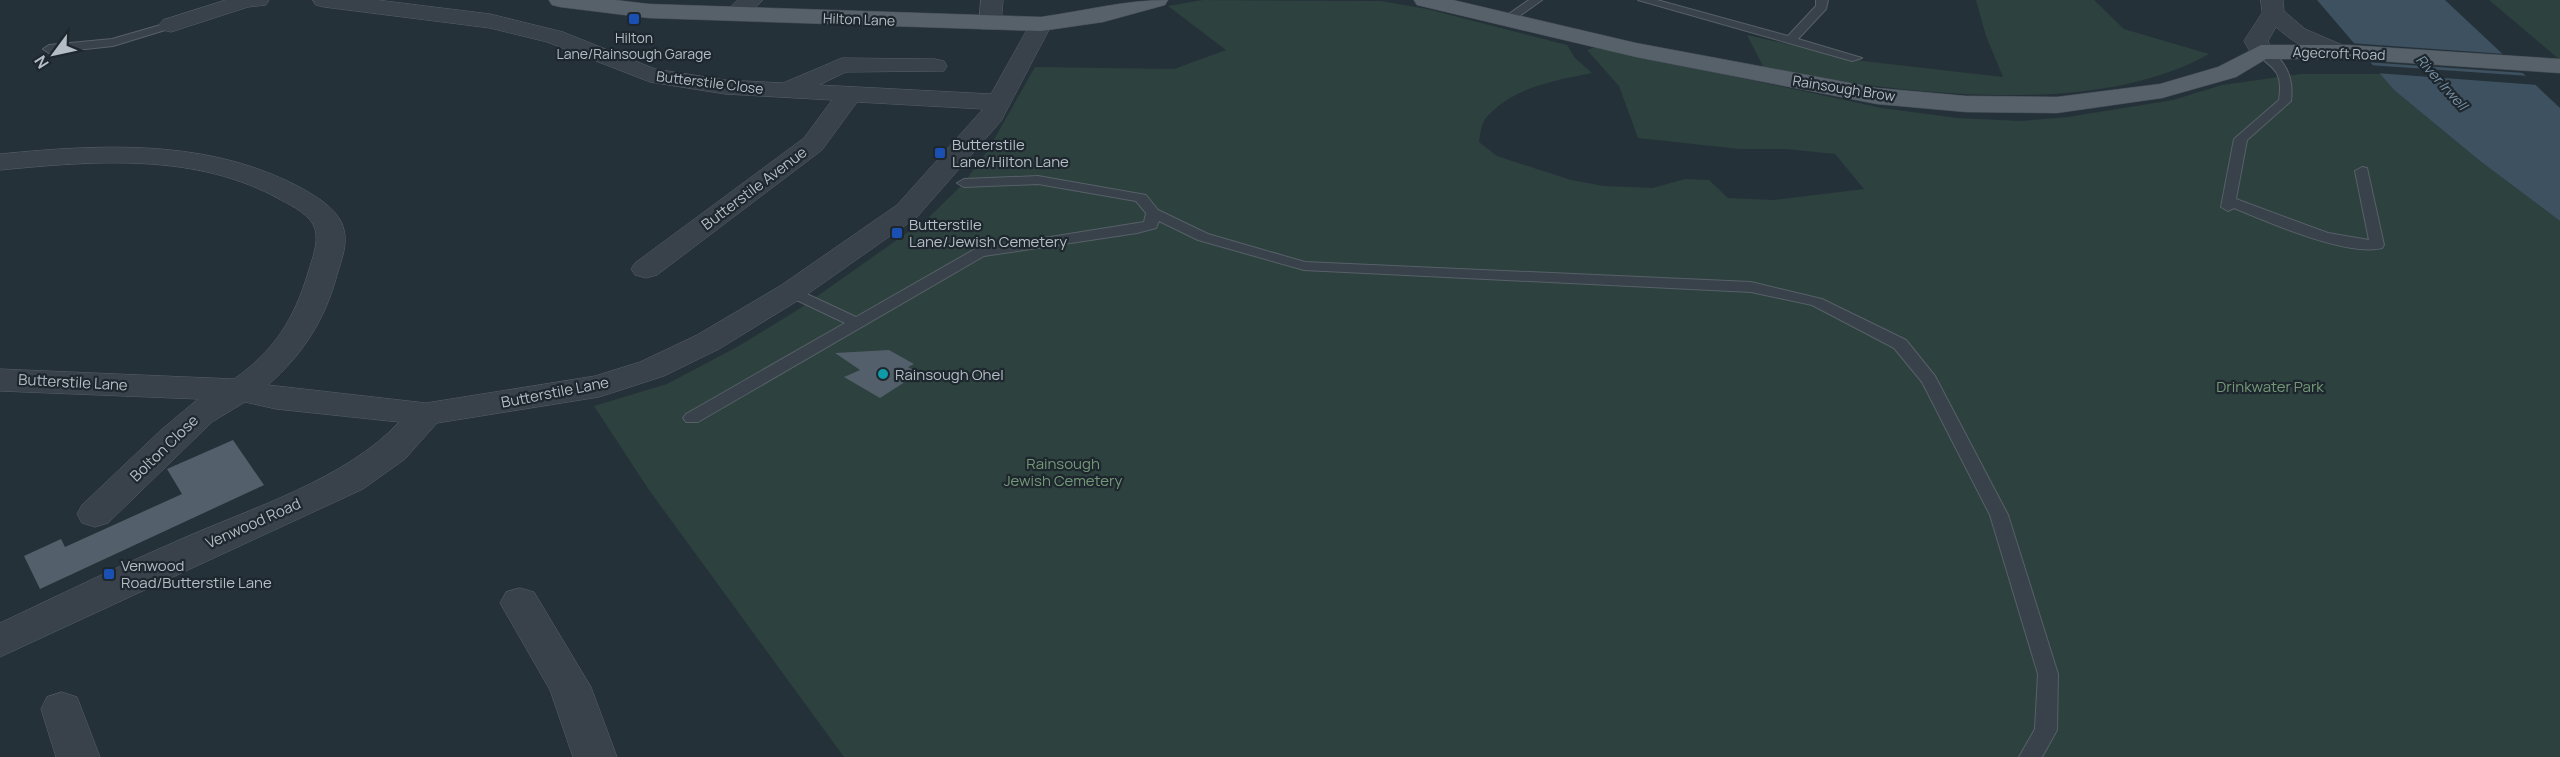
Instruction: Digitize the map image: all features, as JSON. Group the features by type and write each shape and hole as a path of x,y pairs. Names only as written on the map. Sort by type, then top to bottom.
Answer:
{"main road":[{"name":"Hilton Lane","path":"576,1 649,11 1041,24 1102,15 1157,0"},
{"name":"Rainsough Brow","path":"1425,0 1636,50 1877,96 1966,104 2057,105 2162,91 2227,72 2261,52"},
{"name":"Agecroft Road","path":"2261,52 2339,52 2551,65"}],"street":[{"path":"171,25 246,1 258,0"},
{"name":"Butterstile Close","path":"324,0 490,21 555,37 650,75 725,87 999,102"},
{"path":"735,15 752,0"},
{"path":"990,24 992,0"},
{"path":"2261,52 2256,41 2272,6 2297,34 2339,52"},
{"name":"Butterstile Lane","path":"0,380 240,390 276,398 426,414 599,386 652,369 708,342 791,292 907,211 992,116 1041,24"},
{"path":"786,90 842,65 935,66"},
{"name":"Butterstile Avenue","path":"658,254 813,144 850,94"},
{"name":"Bolton Close","path":"0,162 104,155 147,156 205,163 257,177 291,193 317,212 329,227 330,248 319,286 302,328 267,370 240,390 202,412 95,514"},
{"name":"Venwood Road","path":"0,641 184,553 350,480 393,451 426,414"},
{"path":"520,603 570,687 595,757"},
{"path":"62,709 75,756"}],"lane":[{"path":"1507,21 1536,0"},
{"path":"1644,0 1856,58"},
{"path":"1791,40 1822,7 1822,0"},
{"path":"49,49 113,42 171,25"},
{"path":"2261,52 2282,68 2288,86 2285,101 2241,139 2228,204 2314,232 2366,245 2377,244 2362,171"},
{"path":"964,183 1038,180 1141,198 1153,213 1203,237 1304,266 1751,287 1817,302 1900,344 1929,380 1999,515 2048,674 2046,730 2030,757"},
{"path":"692,418 980,252 1137,229 1151,225 1153,213"},
{"path":"791,292 857,323"}],"green space":[{"path":"1203,0 1381,1 1427,9 1567,45 1575,58 1592,73 1534,87 1508,99 1485,119 1479,142 1497,156 1571,180 1604,186 1653,188 1685,179 1709,180 1728,198 1773,200 1864,189 1835,154 1786,149 1739,149 1638,138 1619,86 1587,50 1596,47 1882,108 1957,118 2021,121 2068,117 2173,100 2222,85 2301,74 2381,74 2394,90 2480,161 2560,221 2560,757 844,757 649,490 594,406 667,384 737,347 799,309 928,218 964,183 988,150 1035,67 1174,69 1226,50 1168,6"},
{"path":"1976,0 2094,0 2124,29 2209,54 2161,75 2108,88 2050,94 1991,95 1872,86 1765,70 1747,35 1863,61 2003,77 1986,36"},
{"path":"2489,0 2560,0 2560,60"}],"water":[{"name":"River Irwell","path":"2317,0 2445,0 2560,108 2560,221 2480,161 2394,90"}],"pier":[{"path":"2349,43 2505,54 2525,73 2365,62"},
{"path":"2368,65 2529,76 2538,85 2376,73"}],"building":[{"name":"Rainsough Ohel","path":"889,350 914,364 908,367 919,373 880,398 844,377 860,370 835,353"},
{"path":"233,440 264,485 40,589 24,556 61,539 65,547 182,494 167,469"}],"place":[{"name":"Hilton Lane/Rainsough Garage","path":"634,19"},
{"name":"Butterstile Lane/Hilton Lane","path":"940,153"},
{"name":"Butterstile Lane/Jewish Cemetery","path":"897,233"},
{"name":"Rainsough Ohel","path":"883,374"},
{"name":"Venwood Road/Butterstile Lane","path":"109,574"}],"park label":[{"name":"Drinkwater Park","path":"2270,386"},
{"name":"Rainsough Jewish Cemetery","path":"1063,472"}]}
